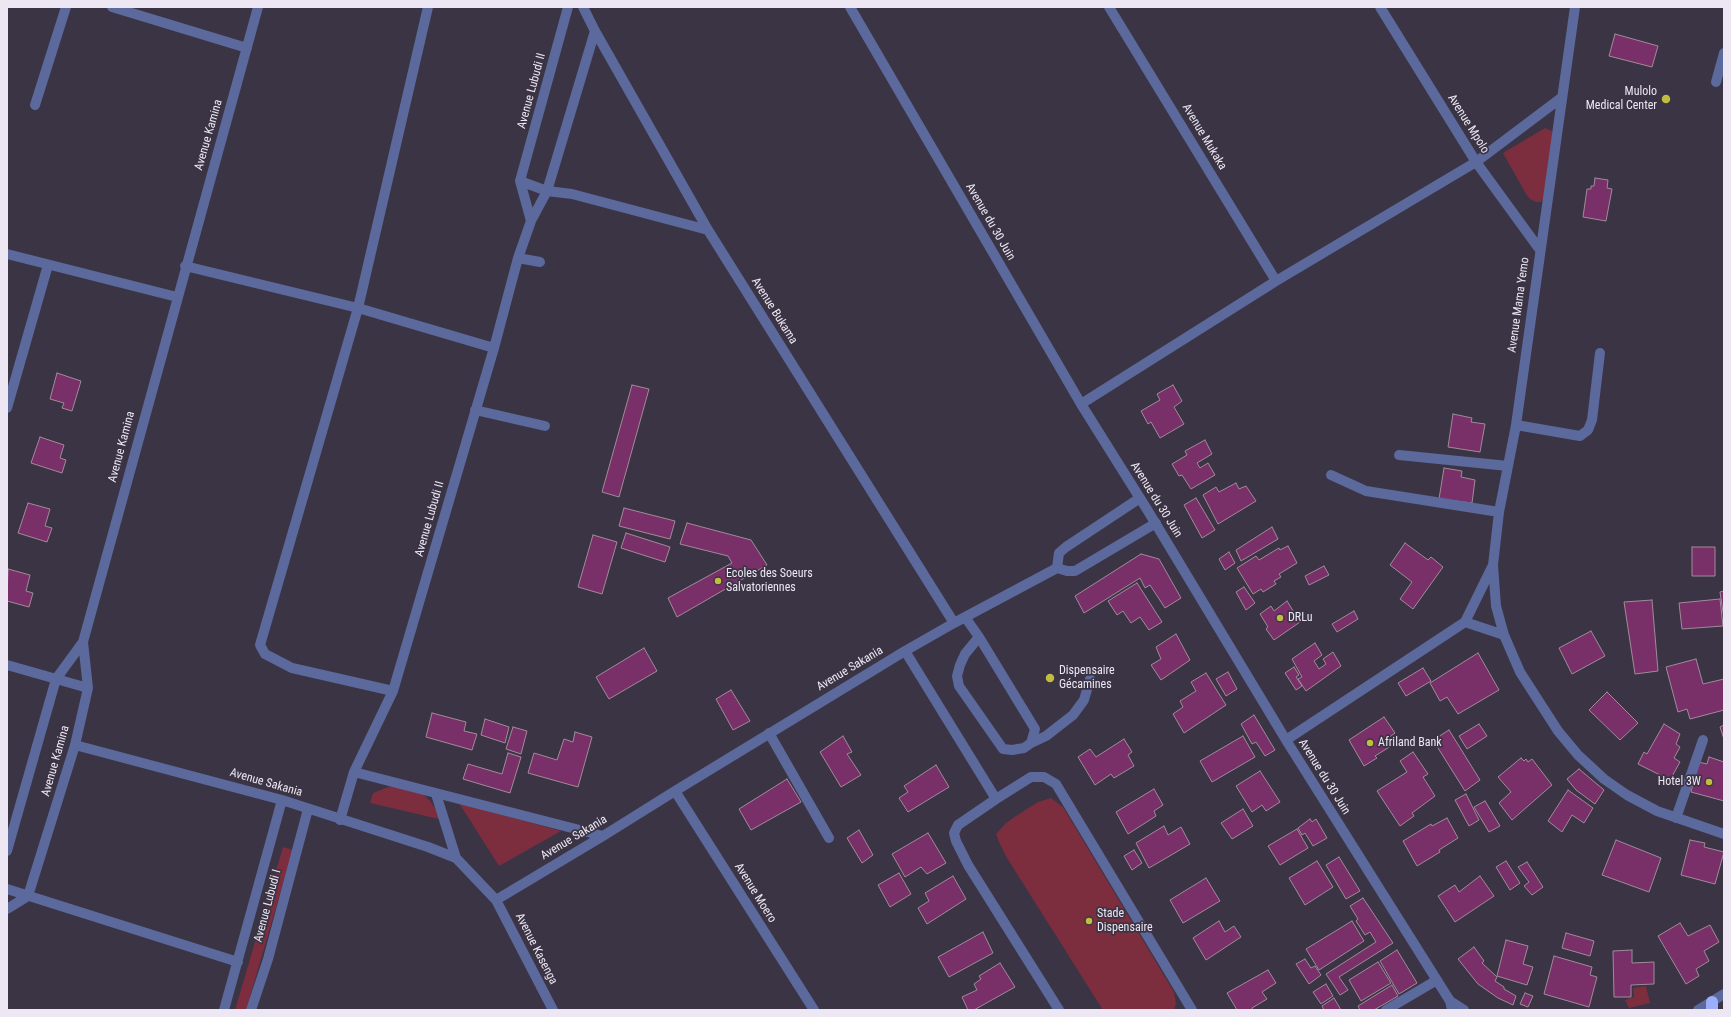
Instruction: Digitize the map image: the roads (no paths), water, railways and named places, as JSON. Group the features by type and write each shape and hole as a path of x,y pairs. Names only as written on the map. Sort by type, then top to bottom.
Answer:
{"street":[{"path":"35,105 66,7"},
{"path":"112,7 247,48"},
{"name":"Avenue Kamina","path":"28,896 75,745 88,688 82,642 176,297 258,7"},
{"path":"394,691 292,668 265,654 260,645 358,308 428,7"},
{"name":"Avenue Lubudi II","path":"520,182 568,7"},
{"name":"Avenue Bukama","path":"583,7 595,31 708,230 954,623"},
{"name":"Avenue du 30 Juin","path":"850,7 1082,404 1156,523 1286,740 1437,980 1451,1005"},
{"name":"Avenue Mukaka","path":"1109,7 1276,281"},
{"name":"Avenue Mpolo","path":"1380,7 1476,162 1540,250"},
{"name":"Avenue Mama Yemo","path":"1575,7 1516,425 1499,512 1493,565 1496,606 1504,635 1520,672 1558,731 1578,755 1604,779 1627,795 1657,811 1724,834"},
{"name":"Avenue Lubudi II","path":"340,820 354,772 394,691 494,348 518,258 531,221 547,191 595,31"},
{"path":"1716,82 1724,53"},
{"path":"1082,404 1276,281 1476,162 1561,98"},
{"path":"520,182 547,191 572,194 708,230"},
{"path":"520,182 531,221"},
{"path":"7,254 176,297"},
{"path":"518,258 540,262"},
{"path":"7,408 48,265"},
{"path":"185,266 358,308 494,348"},
{"path":"1516,425 1580,436 1588,430 1592,420 1600,353"},
{"path":"476,410 545,426"},
{"path":"1399,455 1508,466"},
{"path":"1331,475 1366,491 1499,512"},
{"path":"1140,498 1066,547 1059,554 1057,568 1066,572 1075,571 1156,523"},
{"path":"1286,740 1466,622 1493,565"},
{"name":"Avenue Sakania","path":"75,745 282,800 340,820 428,847 456,858 496,900 905,650 1057,568"},
{"path":"965,617 1031,721 1035,729 1031,743"},
{"path":"1466,622 1504,635"},
{"path":"979,637 965,654 960,664 957,676 959,686 1003,749 1012,750 1024,748 1046,736 1073,715 1084,700 1090,679"},
{"path":"7,851 56,679 82,642"},
{"path":"905,650 996,799"},
{"path":"7,665 88,688"},
{"path":"769,733 830,838"},
{"path":"1676,818 1703,740"},
{"path":"354,772 411,785 436,794 603,836"},
{"path":"1059,1010 968,865 956,841 954,832 958,825 1031,777 1044,777 1056,784 1192,1010"},
{"name":"Avenue Moero","path":"675,791 814,1010"},
{"path":"436,794 456,858"},
{"path":"224,1010 282,800"},
{"name":"Avenue Lubudi I","path":"251,1010 268,959 308,809"},
{"path":"7,889 238,962"},
{"path":"7,909 28,896"},
{"name":"Avenue Kasenga","path":"496,900 553,1010"},
{"path":"1386,1010 1437,980"},
{"path":"1698,1010 1712,1006 1724,994"},
{"path":"1451,1005 1464,1010"}],"place":[{"name":"Mulolo Medical Center","path":"1666,99"},
{"name":"Ecoles des Soeurs Salvatoriennes","path":"718,581"},
{"name":"DRLu","path":"1280,618"},
{"name":"Dispensaire Gécamines","path":"1050,678"},
{"name":"Afriland Bank","path":"1370,743"},
{"name":"Hotel 3W","path":"1709,782"},
{"name":"Stade Dispensaire","path":"1089,921"}]}
